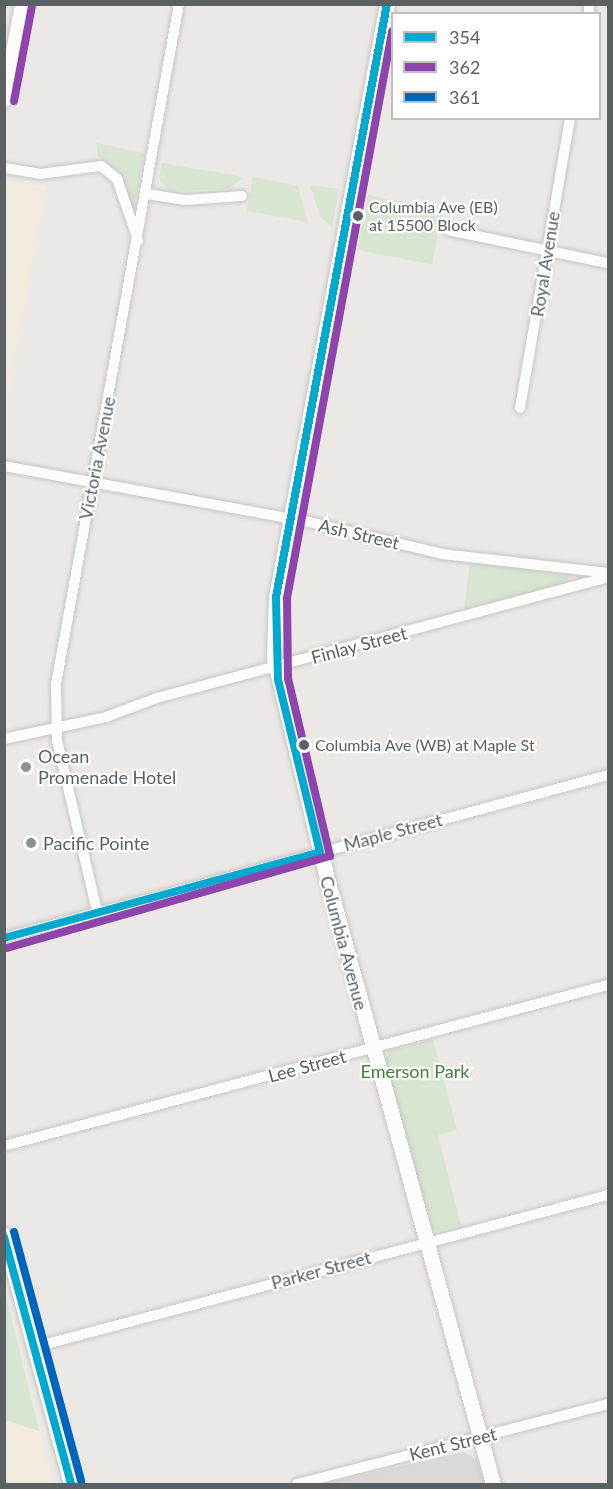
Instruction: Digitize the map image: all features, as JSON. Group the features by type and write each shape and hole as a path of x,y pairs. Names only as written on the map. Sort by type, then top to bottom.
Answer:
{"street":[{"path":"4,99 22,4"},
{"name":"Victoria Avenue","path":"97,911 56,729 61,645 147,194 179,4"},
{"name":"Columbia Avenue","path":"387,4 276,597 276,667 320,852 424,1243 493,1485"},
{"name":"Royal Avenue","path":"520,408 550,251 570,120"},
{"path":"4,168 40,174 101,166 117,179 138,240"},
{"path":"147,194 186,200 242,196"},
{"path":"448,230 609,263"},
{"name":"Ash Street","path":"4,466 291,518 442,554 609,575"},
{"name":"Finlay Street","path":"4,739 56,729 609,575"},
{"name":"Maple Street","path":"4,938 97,911 609,776"},
{"name":"Lee Street","path":"4,1146 609,986"},
{"name":"Parker Street","path":"35,1347 609,1195"},
{"path":"4,1235 71,1485"},
{"name":"Kent Street","path":"297,1485 609,1404"}],"shaded area":[{"path":"4,180 46,187 5,412"},
{"path":"5,1420 39,1431 54,1484 5,1484"},
{"path":"464,1452 478,1461 485,1484 320,1484"}],"green space":[{"path":"96,143 144,153 134,209 122,175 98,156"},
{"path":"162,163 244,177 228,189 170,191 159,179"},
{"path":"253,177 298,186 308,222 247,211"},
{"path":"310,185 339,189 332,227 321,218"},
{"path":"368,195 443,210 432,264 357,250"},
{"path":"470,563 570,574 571,576 562,584 464,610"},
{"name":"Emerson Park","path":"433,1039 457,1130 438,1135 461,1226 437,1231 431,1229 421,1206 394,1089 383,1063 390,1051"},
{"path":"5,1293 39,1431 5,1420"}],"transit line":[{"name":"354","path":"320,852 278,680 276,597 387,4"},
{"name":"362","path":"14,101 32,6"},
{"name":"362","path":"7,948 330,856 288,679 287,598 391,37"},
{"name":"354","path":"4,938 320,852"},
{"name":"361","path":"14,1232 81,1481"},
{"name":"354","path":"4,1237 71,1484"}],"place":[{"name":"Columbia Ave (EB) at 15500 Block","path":"358,216"},
{"name":"Columbia Ave (WB) at Maple St","path":"304,745"},
{"name":"Ocean Promenade Hotel","path":"26,767"},
{"name":"Pacific Pointe","path":"31,843"}]}
